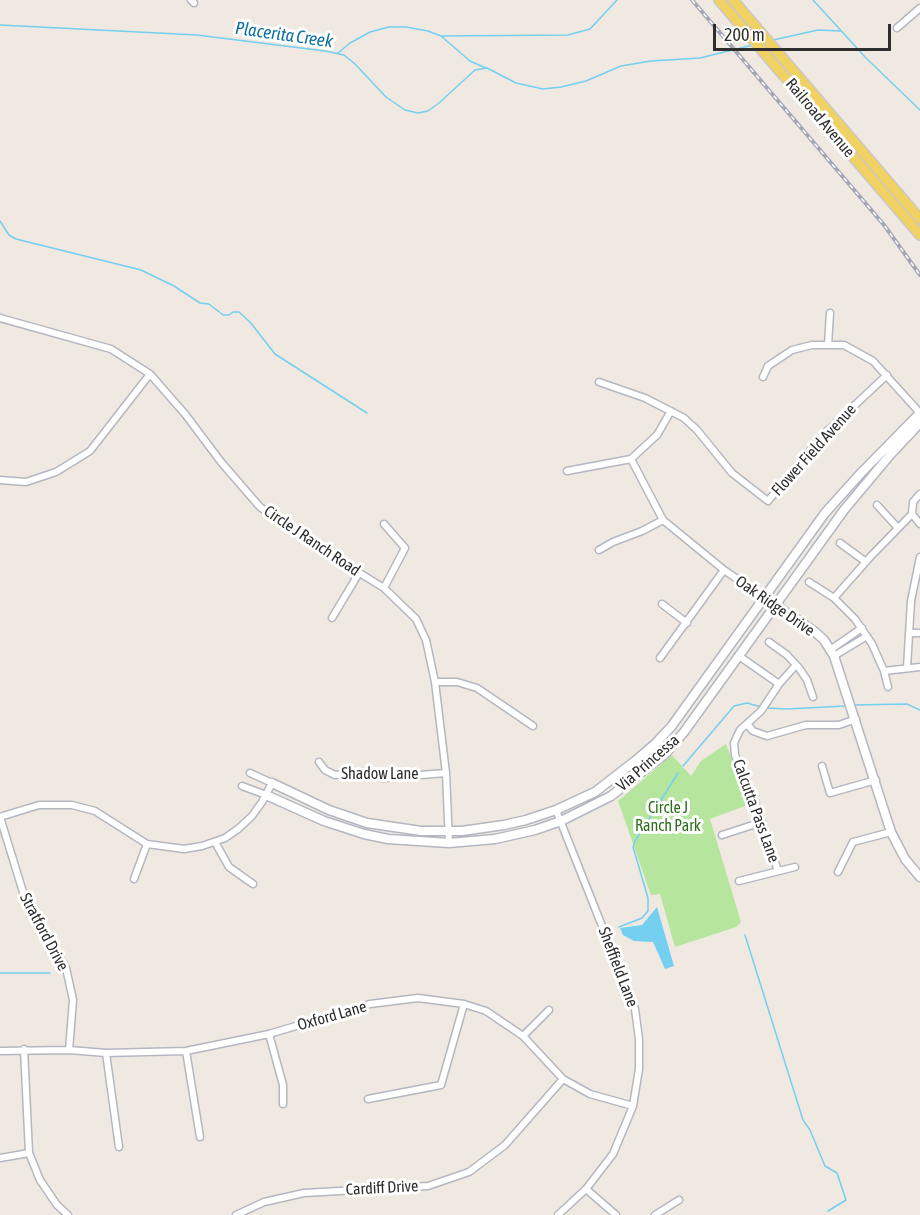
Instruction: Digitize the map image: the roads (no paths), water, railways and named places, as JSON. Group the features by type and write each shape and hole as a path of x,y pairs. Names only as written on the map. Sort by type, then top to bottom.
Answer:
{"main road":[{"name":"Railroad Avenue","path":"719,0 920,235"},
{"name":"Railroad Avenue","path":"733,0 920,219"}],"street":[{"path":"897,28 920,8"},
{"path":"828,345 830,313"},
{"name":"Circle J Ranch Road","path":"0,318 111,350 150,374 260,507 309,542 384,588 416,619 426,640 435,682 446,773 449,843"},
{"path":"763,377 768,366 792,350 812,345 844,345 873,361 920,413"},
{"path":"0,480 26,482 56,472 90,451 150,374"},
{"name":"Flower Field Avenue","path":"671,411 684,418 697,430 732,473 768,501 825,433 887,375"},
{"path":"567,471 631,459 657,435 671,411 645,398 599,381"},
{"name":"Via Princessa","path":"250,773 329,810 367,823 396,829 448,832 526,820 556,810 595,792 655,744 687,707 825,513 920,413"},
{"name":"Via Princessa","path":"242,786 324,821 364,834 387,839 449,843 495,840 535,830 561,821 611,796 665,754 690,724 863,485 920,423"},
{"name":"Oak Ridge Drive","path":"631,459 663,520 724,570 824,640 832,653 856,719 891,832 904,859 920,877"},
{"path":"834,598 912,514 913,502 920,494"},
{"path":"877,505 898,528"},
{"path":"912,514 920,524"},
{"path":"600,550 663,520"},
{"path":"384,524 405,548 384,588"},
{"path":"840,543 866,562"},
{"path":"907,668 909,633 920,557"},
{"path":"660,658 724,570"},
{"path":"332,618 359,573"},
{"path":"808,582 834,598 862,628 884,671 888,687"},
{"path":"662,604 687,622"},
{"path":"832,653 862,628"},
{"path":"909,633 920,633"},
{"path":"832,653 867,636"},
{"path":"769,642 796,665 807,680 813,697"},
{"path":"739,657 779,684"},
{"name":"Calcutta Pass Lane","path":"778,872 762,822 735,755 735,737 760,711 796,665"},
{"path":"884,671 920,667"},
{"path":"435,682 457,682 477,688 533,726"},
{"path":"747,724 753,731 767,736 806,725 839,725 856,719"},
{"name":"Shadow Lane","path":"319,762 325,770 335,775 362,772 382,778 446,773"},
{"path":"822,766 830,793 876,780"},
{"path":"0,817 39,805 72,805 94,811 147,844 184,849 215,842 238,829 252,816 272,783"},
{"name":"Sheffield Lane","path":"556,810 635,1009 639,1038 639,1070 633,1106 613,1154 586,1190 558,1215"},
{"name":"Stratford Drive","path":"0,817 26,902 66,968 73,1000 69,1050"},
{"path":"722,835 762,822"},
{"path":"838,872 853,842 891,832"},
{"path":"215,842 229,867 253,884"},
{"path":"134,879 147,844"},
{"path":"739,881 795,867"},
{"name":"Oxford Lane","path":"0,1051 24,1049 106,1053 186,1051 269,1034 370,1004 418,998 464,1004 486,1011 523,1036 563,1079 590,1094 633,1106"},
{"path":"368,1099 441,1085 464,1004"},
{"path":"523,1036 549,1010"},
{"path":"269,1034 283,1085 283,1104"},
{"path":"24,1049 29,1153 40,1180 57,1205 68,1215"},
{"path":"186,1051 200,1137"},
{"path":"106,1053 119,1147"},
{"name":"Cardiff Drive","path":"236,1215 264,1202 304,1193 428,1186 469,1172 505,1145 563,1079"},
{"path":"0,1158 29,1153"},
{"path":"586,1190 616,1215"},
{"path":"655,1215 679,1200"}],"water":[{"path":"657,907 674,966 665,969 653,942 634,941 623,935 620,928 642,925"}],"waterway":[{"path":"441,36 568,35 590,29 617,0"},
{"path":"813,0 866,58 920,110"},
{"name":"Placerita Creek","path":"0,25 197,35 325,51 344,55 386,97 405,110 418,113 428,111 439,103 475,70 487,68 516,83 543,89 586,81 621,66 651,61 700,58 753,45"},
{"path":"338,53 370,32 389,27 406,27 441,36 470,61 486,68"},
{"name":"Placerita Creek","path":"773,40 818,30 841,31"},
{"path":"0,221 9,235 16,239 141,270 174,286 200,303 209,304 223,315 239,312 250,322 275,354 367,413"},
{"path":"683,766 734,706 747,703 761,707"},
{"path":"853,705 907,704 920,710"},
{"path":"766,708 845,706"},
{"path":"619,927 642,918 648,911 648,898 633,847 678,773"},
{"path":"745,935 803,1120 810,1130 825,1166 837,1173 846,1200 828,1211"},
{"path":"0,973 50,973"}],"railway":[{"path":"692,0 884,225 920,275"}],"park label":[{"name":"Circle J Ranch Park","path":"668,817"}]}
